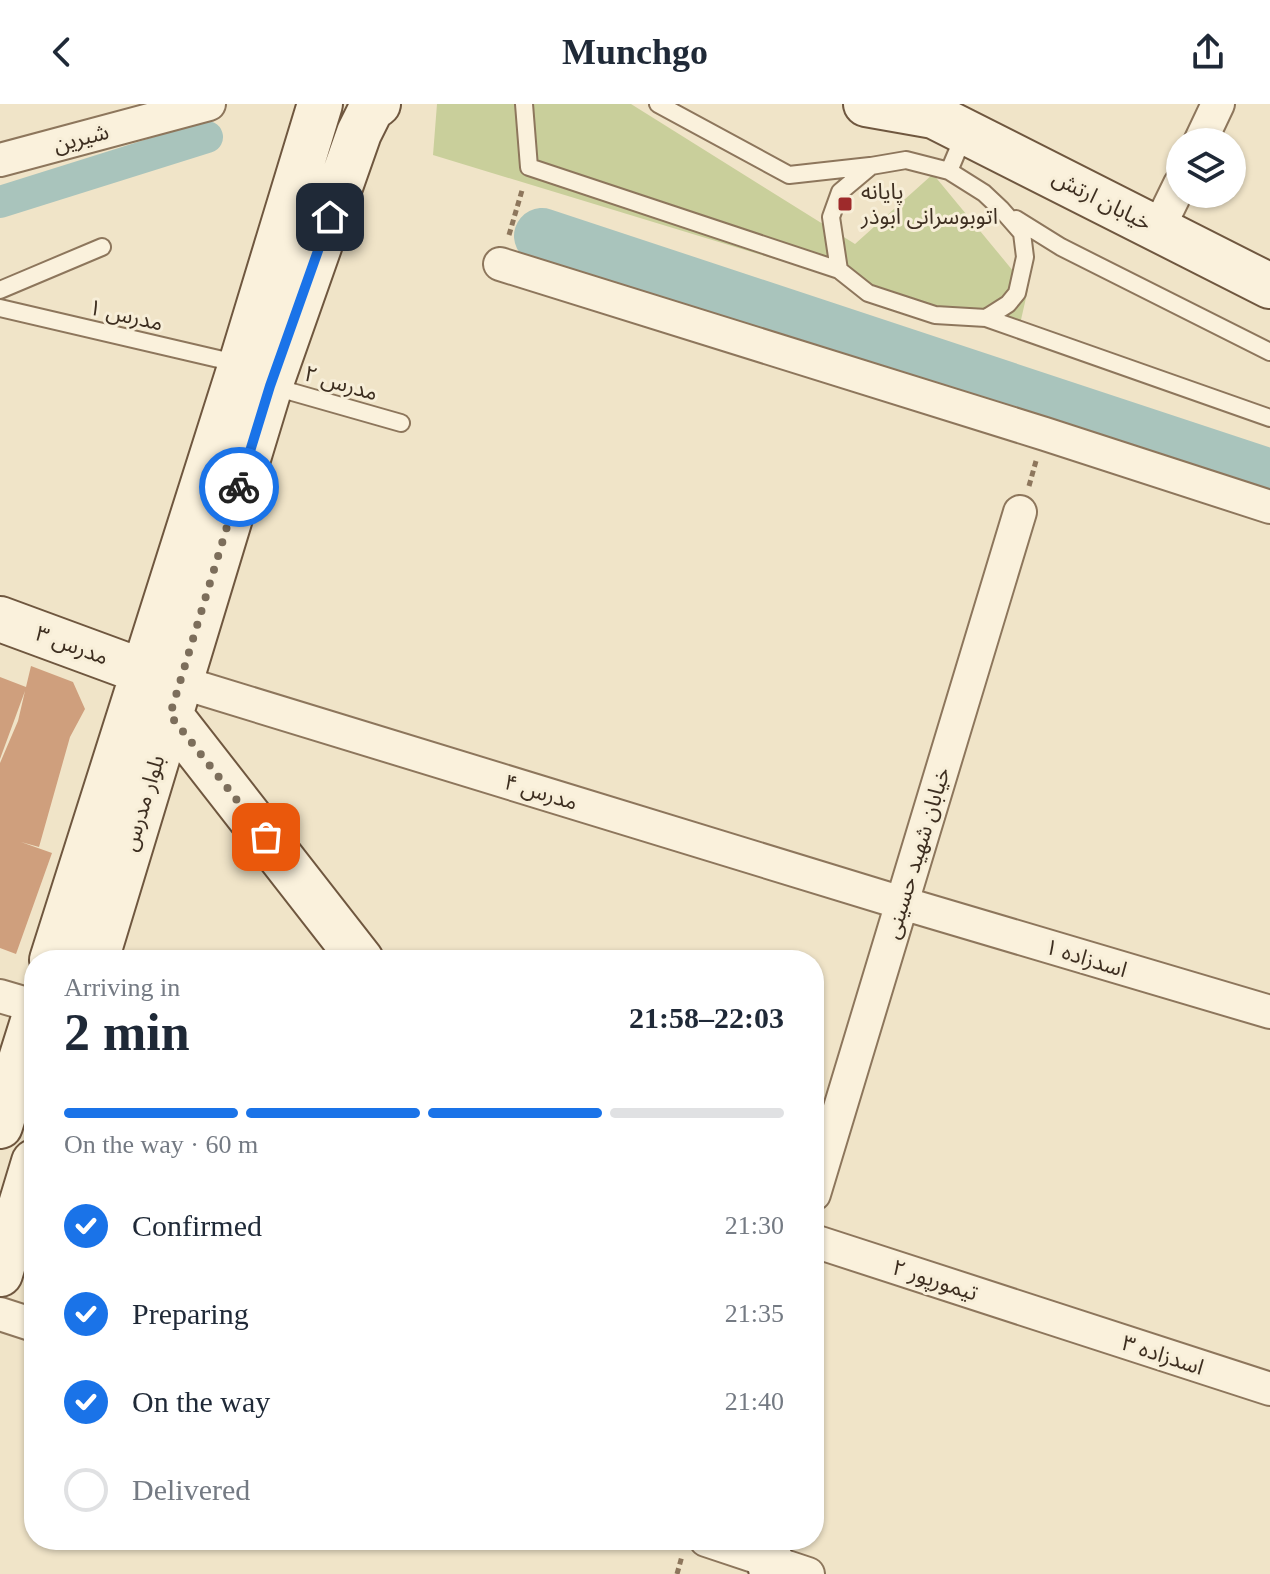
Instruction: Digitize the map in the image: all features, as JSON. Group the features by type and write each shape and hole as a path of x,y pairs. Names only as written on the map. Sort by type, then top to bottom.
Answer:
{"street":[{"name":"شیرین","path":"0,160 209,104"},
{"name":"بلوار مدرس","path":"99,950 164,690 256,375 320,104"},
{"name":"بلوار مدرس","path":"256,375 359,133 371,109 378,104"},
{"name":"خیابان ارتش","path":"866,104 940,117 1270,286"},
{"path":"1207,128 1218,104"},
{"path":"1158,229 1168,208"},
{"path":"500,264 1270,507"},
{"name":"خیابان شهید حسینی","path":"824,1161 1020,512"},
{"name":"مدرس ۳","path":"0,619 164,690"},
{"name":"بلوار مدرس","path":"56,950 164,690"},
{"path":"164,690 354,950"},
{"name":"مدرس ۴","path":"164,690 902,903"},
{"name":"اسدزاده ۱","path":"902,903 1270,1012"},
{"path":"0,996 24,1003"},
{"path":"0,1126 24,1050"},
{"path":"0,1274 24,1195"},
{"name":"تیمورپور ۲","path":"824,1244 1056,1320"},
{"path":"0,1314 24,1322"},
{"name":"اسدزاده ۳","path":"1056,1320 1270,1389"},
{"path":"739,1550 779,1562"}],"lane":[{"path":"524,104 529,167 839,270 868,293 935,315 986,318 1270,418"},
{"path":"658,104 789,175 906,160 949,171 984,193 1022,233 1025,257 1017,293 1008,304 986,318"},
{"path":"940,117 949,171"},
{"path":"839,270 831,217 840,192 871,166"},
{"path":"1001,209 1061,247 1270,352"},
{"path":"0,290 102,247"},
{"name":"مدرس ۱","path":"0,308 256,375"},
{"name":"مدرس ۲","path":"256,375 401,423"}],"path":[{"path":"500,264 529,167"},
{"path":"1020,512 1045,434"}],"green space":[{"path":"437,104 631,104 855,244 933,174 1028,289 1018,333 433,155"}],"building":[{"path":"31,666 73,682 85,709 70,737 39,847 21,842 52,853 16,954 0,948 0,763 18,721 25,691 0,759 0,677 26,687"}],"waterway":[{"path":"0,202 207,137"},
{"path":"542,236 1270,477"}],"way so far":[{"path":"239,487 170,715 266,837"}],"place":[{"name":"پایانه اتوبوسرانی ابوذر","path":"845,204"}],"route":[{"path":"239,487 270,386 330,217"}]}
